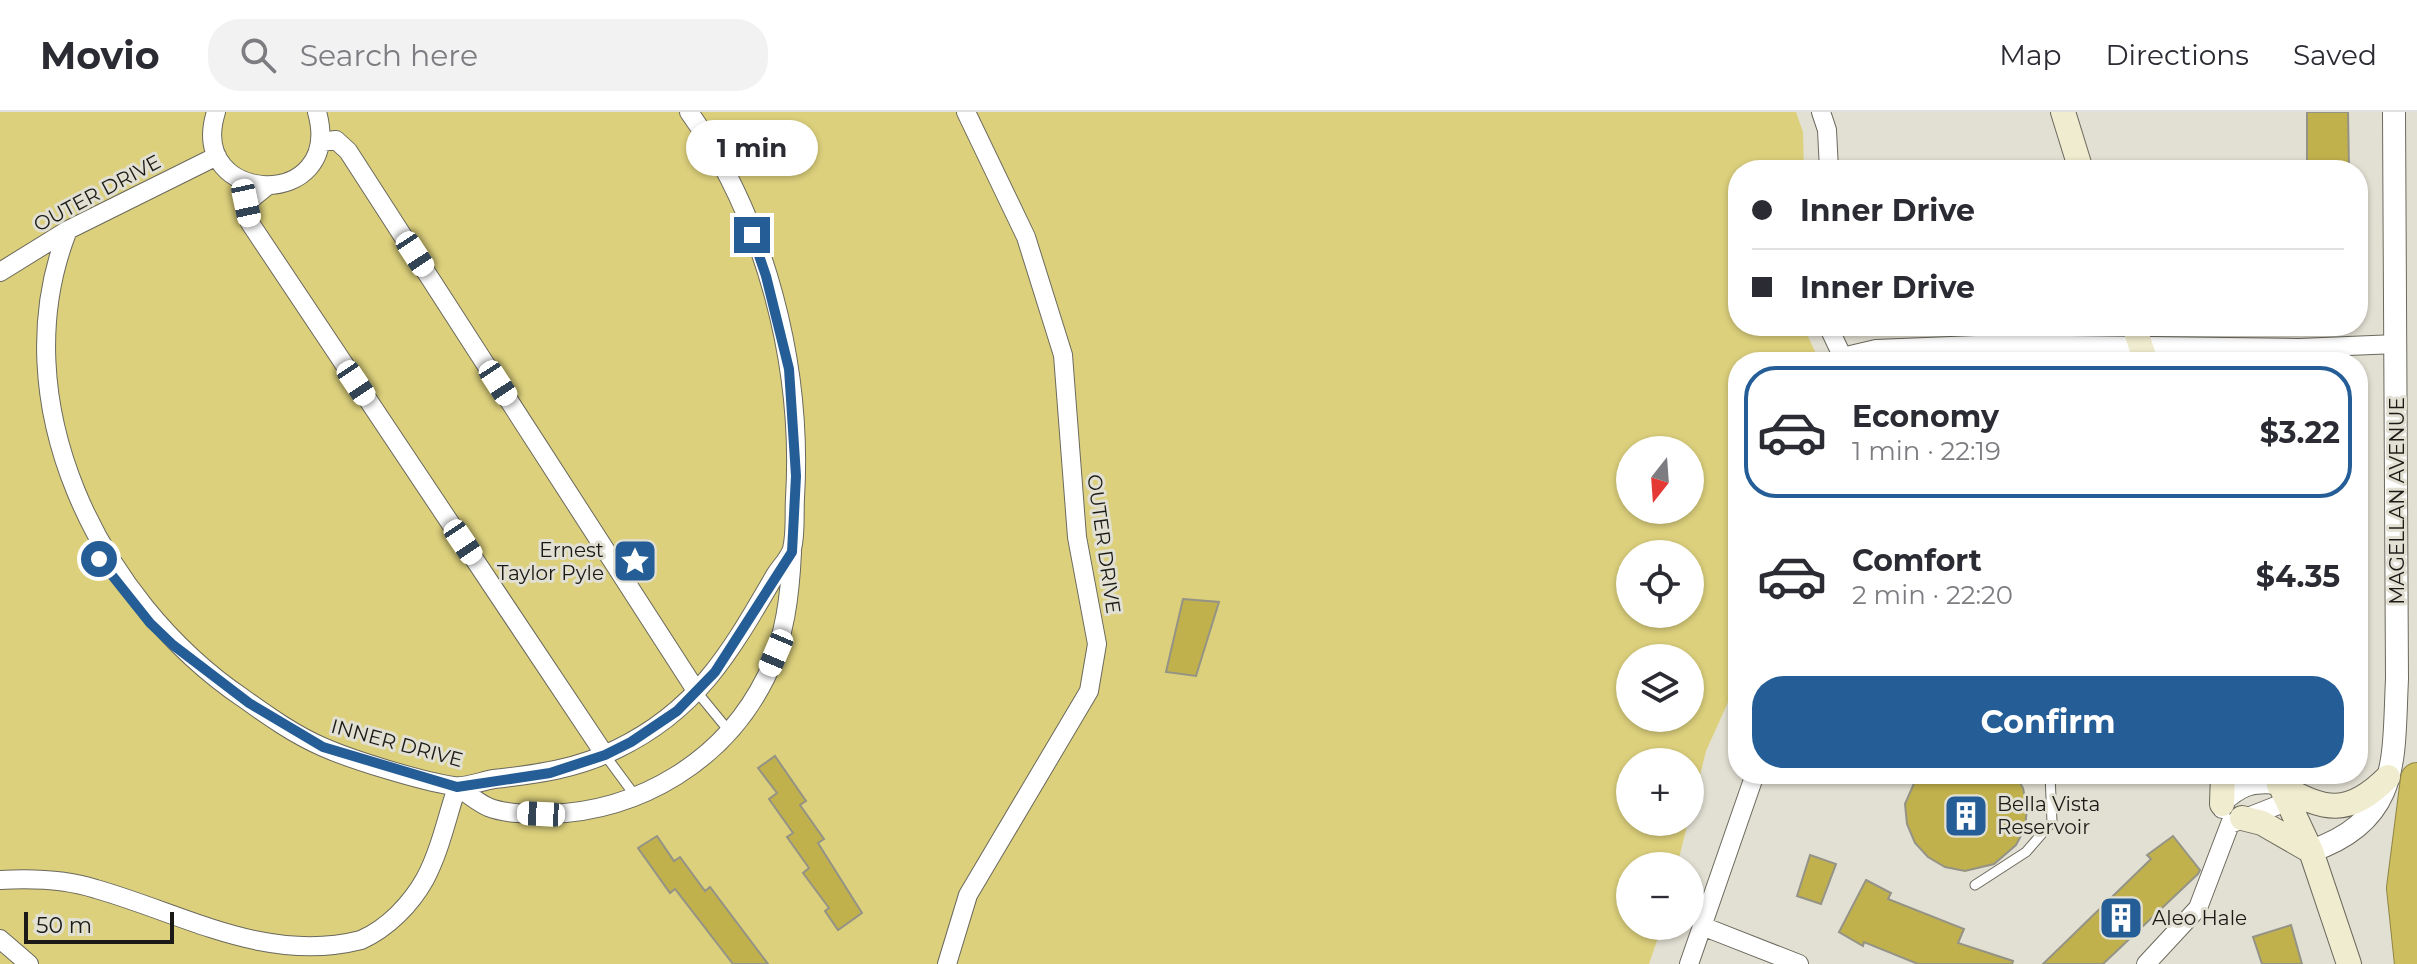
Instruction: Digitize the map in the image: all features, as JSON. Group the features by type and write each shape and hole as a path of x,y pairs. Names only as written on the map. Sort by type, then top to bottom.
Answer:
{"highway":[{"path":"2403,778 2403,888 2411,964"}],"main road":[{"path":"2063,112 2078,160"},
{"path":"2280,787 2305,799 2338,808 2359,801 2403,778"},
{"path":"2225,784 2232,811 2278,830 2311,851"},
{"path":"2280,787 2311,851 2349,964"}],"street":[{"path":"216,112 212,128 217,156 238,179 266,187 281,185 307,169 321,142 317,112"},
{"path":"0,880 57,881 95,888 264,953 306,956 327,953 366,938 400,913 414,897 434,860 457,787 489,807 541,814 592,809 636,797 688,769 729,731 755,697 776,653 788,605 795,428 782,335 766,276 735,195 712,147 689,112"},
{"name":"OUTER DRIVE","path":"947,964 968,895 1083,704 1094,676 1097,652 1077,537 1063,355 1026,237 966,112"},
{"path":"1821,112 1827,130 1828,160"},
{"name":"MAGELLAN AVENUE","path":"2311,851 2345,837 2372,814 2403,778 2397,679 2394,112"},
{"path":"321,142 336,140 348,151 697,692"},
{"name":"OUTER DRIVE","path":"0,272 68,230 217,156"},
{"path":"266,187 246,203 250,223 605,755"},
{"path":"31,302 43,269 68,230"},
{"path":"1867,352 1876,349 2001,344 2397,344"},
{"name":"INNER DRIVE","path":"59,497 108,572 150,623 232,691 323,747 457,787 550,773 605,755 656,727 697,692 731,651 792,552"},
{"path":"1704,920 1752,784"},
{"path":"2146,964 2198,908 2221,848 2238,789 2252,784"},
{"path":"2232,811 2280,787"},
{"path":"1704,927 1799,964"},
{"path":"0,939 29,964"},
{"path":"1689,964 1697,940"}],"lane":[{"path":"697,692 729,731"},
{"path":"605,755 636,797"},
{"path":"1975,885 2026,852 2052,822 2050,784"}],"shaded area":[{"path":"0,112 1796,112 1803,132 1804,160 1728,160 1728,336 1808,336 1815,352 1728,352 1728,702 1704,759 1704,748 1616,748 1616,836 1684,836 1680,852 1616,852 1616,940 1657,940 1649,964 0,964"}],"building":[{"path":"2307,112 2348,112 2349,160 2307,160"},
{"path":"1183,599 1219,602 1196,676 1166,672"},
{"path":"775,756 806,801 800,805 824,839 818,843 862,913 838,930 825,911 829,908 803,873 809,868 787,837 793,833 769,799 777,793 758,768"},
{"name":"Bella Vista Reservoir","path":"1914,784 2021,784 2027,808 2025,828 2016,845 1994,864 1965,871 1945,867 1928,857 1915,843 1907,824 1905,804"},
{"path":"657,836 674,861 680,857 705,891 710,887 768,964 733,964 675,889 670,893 638,848"},
{"name":"Aleo Hale","path":"2173,836 2200,870 2198,874 2103,964 2043,964 2151,859 2147,855"},
{"path":"1810,855 1836,864 1821,904 1797,896"},
{"path":"1866,880 1891,893 1888,899 1964,929 1958,943 2013,961 2012,964 1918,964 1864,942 1863,946 1839,932"},
{"path":"2291,925 2302,964 2262,964 2253,937"}],"place":[{"name":"Ernest Taylor Pyle","path":"635,561"},
{"name":"Bella Vista Reservoir","path":"1966,816"},
{"name":"Aleo Hale","path":"2121,918"}],"route":[{"path":"99,559 150,623 173,645 249,703 323,747 457,787 492,779 550,773 605,755 656,727 697,692 731,651 792,552 796,476 794,404 782,335 752,235"}]}
